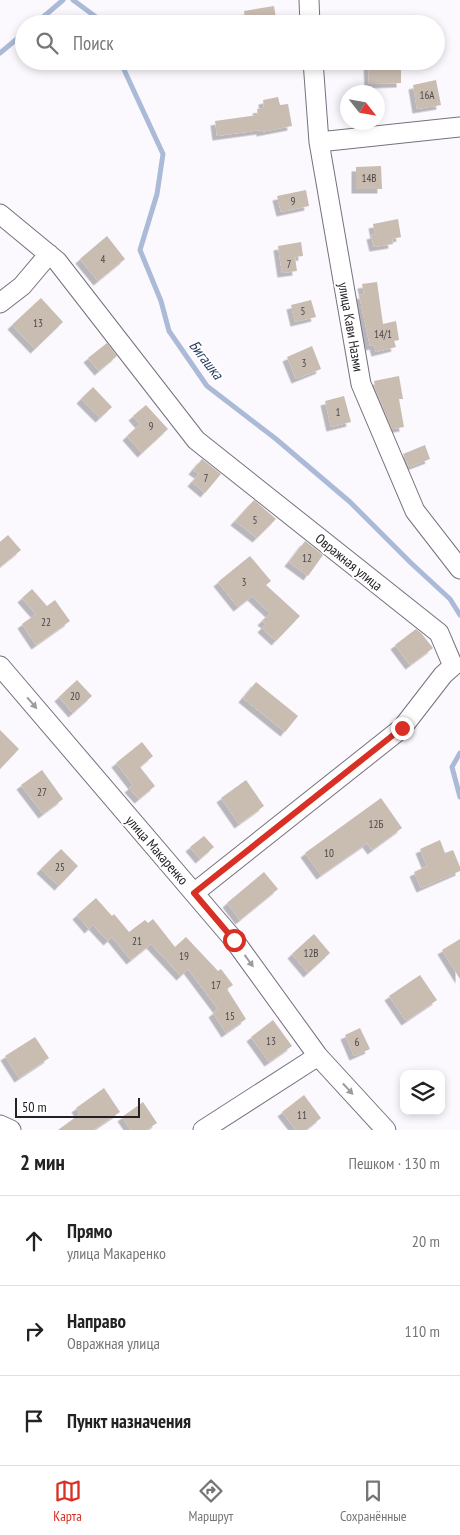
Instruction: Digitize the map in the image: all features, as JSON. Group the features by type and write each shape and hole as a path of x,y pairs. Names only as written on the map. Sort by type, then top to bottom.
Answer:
{"street":[{"path":"309,0 310,15"},
{"name":"улица Кави Назми","path":"314,70 319,142 361,384 415,511 460,569"},
{"path":"319,142 460,127"},
{"name":"Овражная улица","path":"0,214 57,262 196,440 438,633 454,666 443,675 402,728 194,893"},
{"path":"0,303 22,286 49,254"},
{"name":"улица Макаренко","path":"0,666 234,940 318,1056 386,1130"},
{"path":"204,1130 318,1056"},
{"path":"0,1125 11,1130"}],"building":[{"path":"274,6 276,15 245,15 244,11"},
{"path":"368,70 401,70 401,83 369,84"},
{"path":"436,80 441,105 417,109 413,85"},
{"path":"278,97 280,105 288,104 292,126 261,132 261,130 217,136 215,121 258,115 257,109 264,108 263,100"},
{"path":"381,166 382,189 356,189 356,167"},
{"path":"306,190 309,206 281,212 277,196"},
{"path":"398,219 401,237 392,239 393,244 374,247 371,235 375,234 373,224"},
{"path":"107,236 125,259 98,281 80,259"},
{"path":"301,242 303,256 295,257 297,271 282,273 278,246"},
{"path":"377,282 383,324 396,321 399,340 394,341 396,347 376,352 374,345 370,346 359,295 364,294 362,284"},
{"path":"41,298 63,322 35,349 12,325"},
{"path":"311,300 316,317 295,322 291,305"},
{"path":"107,343 117,356 99,371 88,358"},
{"path":"312,346 321,369 296,379 287,357"},
{"path":"399,376 403,399 399,399 404,427 392,429 375,388 374,381"},
{"path":"93,387 112,407 100,418 81,399"},
{"path":"344,396 351,422 331,427 325,401"},
{"path":"146,405 168,429 142,453 127,436 140,424 133,416"},
{"path":"425,445 430,459 409,467 403,454"},
{"path":"202,459 221,474 205,493 192,482 199,474 193,470"},
{"path":"254,500 276,519 257,538 235,521"},
{"path":"8,535 21,550 0,567 0,542"},
{"path":"305,541 323,555 308,576 289,562"},
{"path":"250,556 271,581 266,585 300,616 276,641 262,628 266,624 262,621 270,613 252,596 238,607 218,582"},
{"path":"32,589 47,606 55,600 70,621 36,645 22,624 36,614 22,598"},
{"path":"416,629 433,648 410,665 395,645"},
{"path":"77,680 92,696 73,713 59,697"},
{"path":"256,682 298,716 285,732 243,698"},
{"path":"0,730 19,749 0,769"},
{"path":"142,742 153,756 140,767 155,786 139,799 129,788 133,785 116,763"},
{"path":"42,770 63,799 43,814 21,785"},
{"path":"246,780 264,806 239,824 221,798"},
{"path":"381,798 402,828 372,850 367,843 321,875 305,853"},
{"path":"204,836 214,847 200,859 190,847"},
{"path":"440,840 445,853 453,850 460,871 421,888 414,872 427,866 420,849"},
{"path":"61,849 78,866 59,886 41,869"},
{"path":"264,872 278,889 240,920 227,903"},
{"path":"96,898 112,916 114,914 129,932 145,920 148,923 153,919 175,947 186,937 218,971 221,969 233,985 227,989 246,1019 226,1033 213,1013 218,1009 188,969 181,976 151,944 131,960 112,937 108,941 93,925 89,929 77,915"},
{"path":"314,934 330,953 308,973 292,954"},
{"path":"460,939 460,979 442,950"},
{"path":"420,975 437,1000 406,1021 389,996"},
{"path":"273,1020 292,1046 269,1062 251,1037"},
{"path":"360,1028 370,1049 354,1056 345,1035"},
{"path":"35,1037 49,1058 19,1078 5,1056"},
{"path":"104,1088 120,1112 93,1130 58,1130 80,1114 76,1108"},
{"path":"304,1095 321,1118 306,1130 296,1130 282,1112"},
{"path":"143,1102 157,1123 146,1130 131,1130 122,1117"}],"waterway":[{"name":"Бигашка","path":"46,15 63,0"},
{"name":"Бигашка","path":"73,0 93,15"},
{"name":"Бигашка","path":"0,53 15,40"},
{"name":"Бигашка","path":"124,70 163,154 157,194 140,250 161,301 169,331 207,386 276,439 350,502 450,599 460,615"},
{"name":"Бигашка","path":"460,753 452,767 460,797"}],"route":[{"path":"234,940 194,893 402,728"}]}
